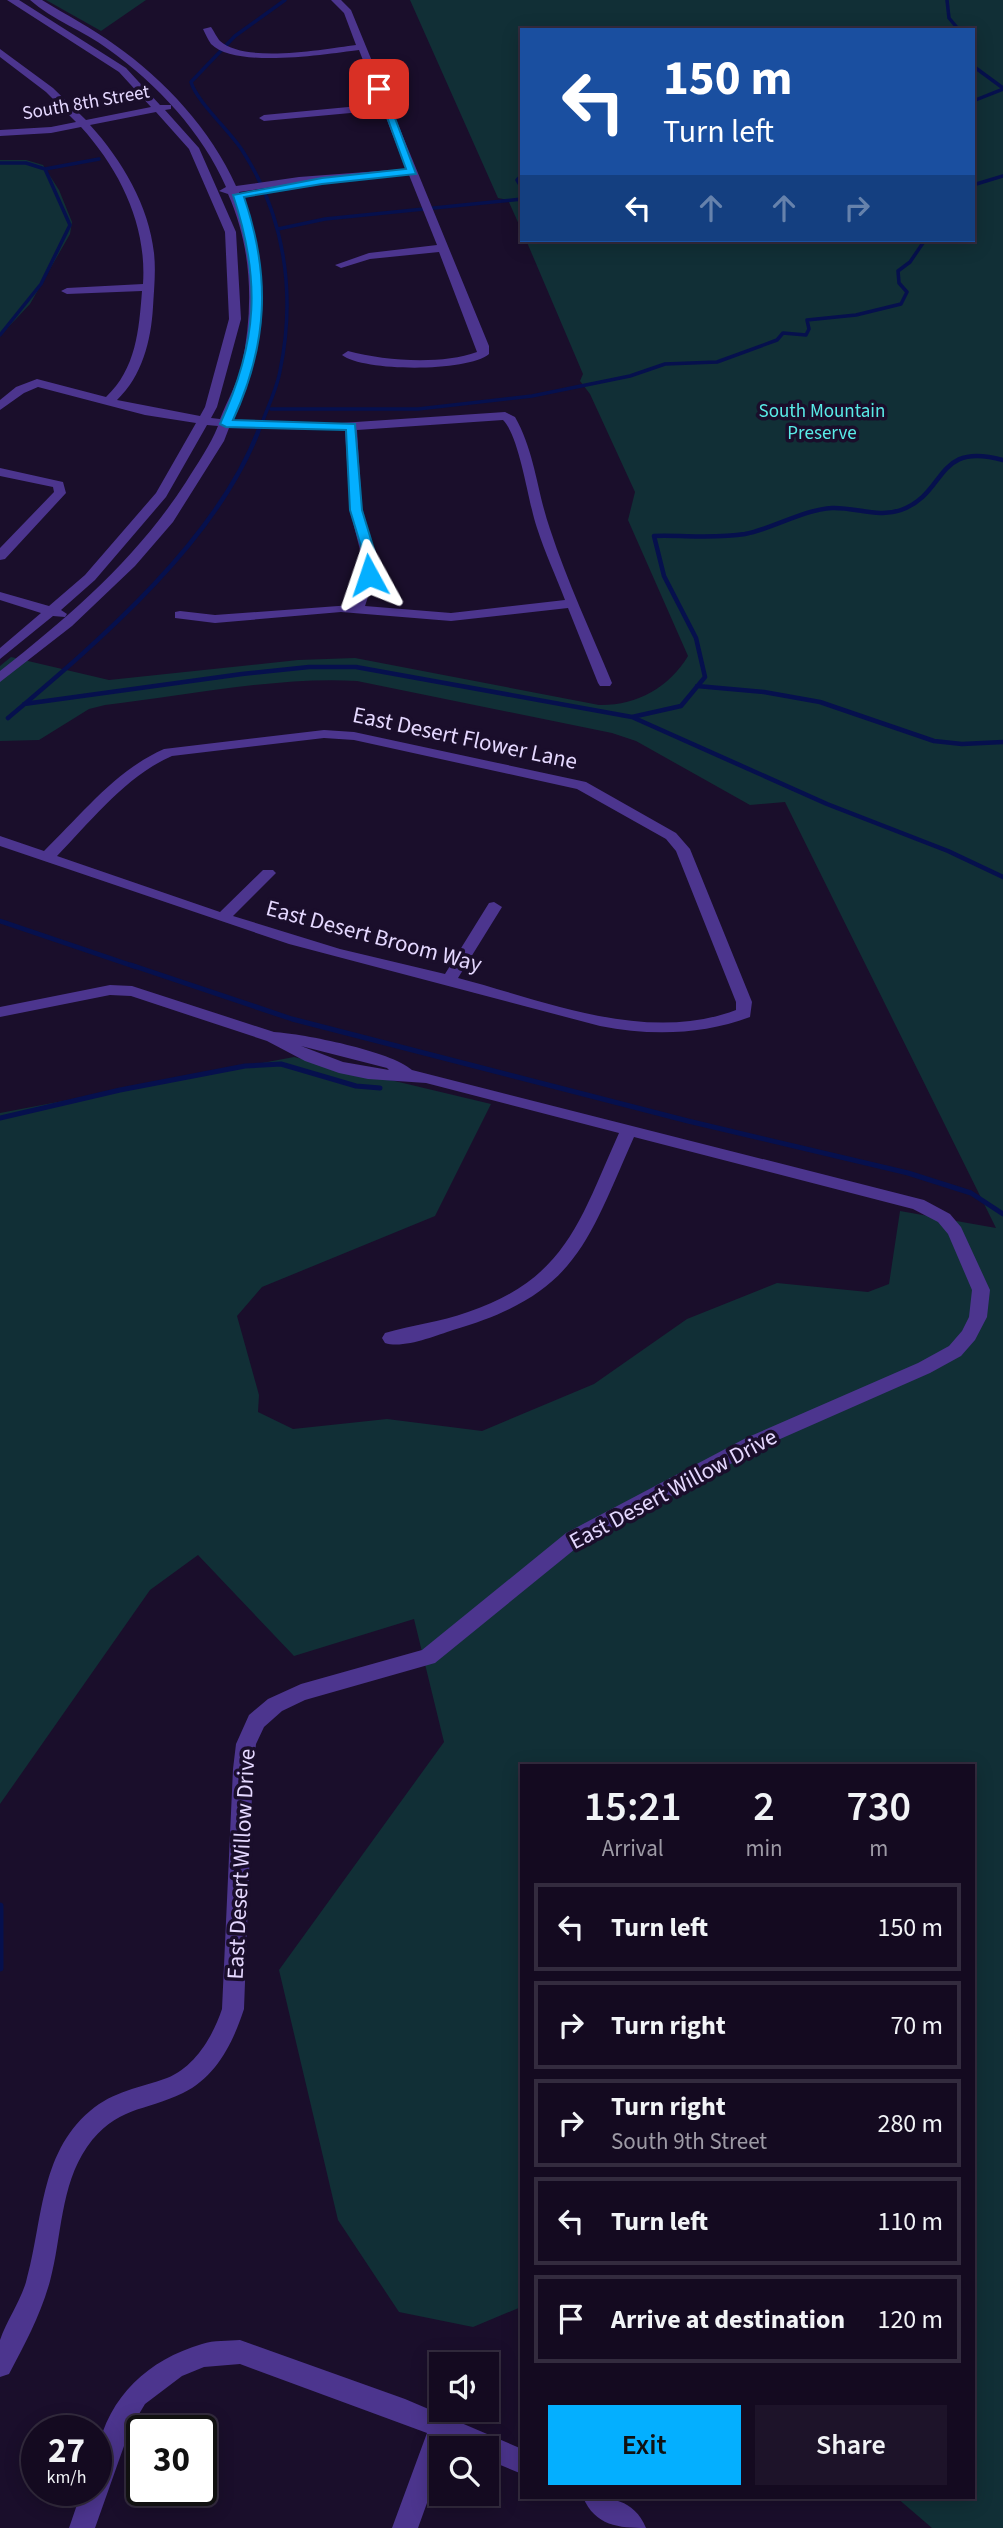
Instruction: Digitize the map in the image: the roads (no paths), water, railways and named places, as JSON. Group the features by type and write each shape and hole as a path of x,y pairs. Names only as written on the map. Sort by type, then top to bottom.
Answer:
{"street":[{"path":"0,656 54,612 144,517 175,474 205,421 230,353 237,312 234,242 219,194 192,147 159,108 102,56 12,0"},
{"path":"0,678 75,618 168,519 204,466 243,386 252,352 257,312 257,264 253,239 237,192 211,146 177,105 118,52 35,0"},
{"path":"336,0 348,12 483,345 483,354 400,365 370,363 348,355"},
{"path":"208,29 209,35 217,44 229,51 255,56 362,47"},
{"path":"0,52 6,62 40,81 84,124 114,163 140,217 148,247 144,337 125,386 108,402"},
{"name":"South 8th Street","path":"0,133 84,124 177,105"},
{"path":"264,118 386,107"},
{"path":"219,194 412,172"},
{"path":"341,265 369,256 442,248"},
{"path":"66,291 148,287"},
{"path":"237,312 257,312"},
{"path":"0,406 20,390 37,383 108,402 226,424 351,427 505,416 511,420 528,461 535,506 605,683"},
{"path":"351,427 356,510 371,566 358,608"},
{"path":"0,472 59,485 60,493 0,556"},
{"path":"0,596 75,618"},
{"path":"180,615 215,619 358,608 451,617 573,603"},
{"name":"East Desert Flower Lane","path":"47,857 126,778 146,762 169,752 288,737 354,736 560,779 606,797 671,836 683,849 744,1002 744,1013"},
{"name":"East Desert Broom Way","path":"0,841 223,918 337,953 638,1027 689,1026 727,1021 744,1013"},
{"path":"223,918 268,873"},
{"path":"449,980 494,907"},
{"name":"East Desert Willow Drive","path":"0,1012 110,990 132,991 273,1037 303,1056 317,1060 380,1075 409,1074 918,1204 944,1218 955,1231 981,1290 978,1317 969,1335 955,1351 924,1368 753,1443 573,1539 428,1657 302,1693 275,1705 256,1721 246,1744 243,1769 233,2009 225,2038 198,2068 176,2085 127,2099 100,2116 79,2139 64,2164 38,2281 19,2331 0,2365"},
{"path":"391,1338 491,1312 527,1293 559,1266 578,1240 628,1131"},
{"path":"112,2444 120,2422 136,2395 174,2367 204,2355 240,2352 442,2427 520,2461"},
{"path":"405,2528 442,2427"},
{"path":"598,2499 634,2528"},
{"path":"82,2528 90,2506"}],"waterway":[{"path":"261,426 279,378 285,342 287,313 283,256 277,229 257,175 242,150 200,98 191,82 235,36 285,0"},
{"path":"947,0 949,18 957,28"},
{"path":"975,67 1003,88"},
{"path":"975,100 1003,89"},
{"path":"45,169 99,159"},
{"path":"0,163 26,163 45,169"},
{"path":"0,335 41,284 70,225 45,169"},
{"path":"975,184 1003,176"},
{"path":"520,177 517,180 520,185"},
{"path":"278,229 325,219 520,199"},
{"path":"271,409 418,409 532,396 630,376 665,364 717,362 777,340 783,333 806,335 809,329 807,320 856,315 901,304 907,292 899,283 898,271 910,262 924,242"},
{"path":"24,704 117,621 187,547 217,508 242,466 261,424"},
{"path":"698,686 705,677 696,638 664,576 654,536 711,537 745,534 821,509 893,512 916,502 944,471 965,457 981,456 1003,460"},
{"path":"24,704 242,674 309,667 356,667 632,717"},
{"path":"632,717 681,706 698,686"},
{"path":"698,686 764,692 820,702 934,741 962,744 1003,742"},
{"path":"8,718 24,704"},
{"path":"632,717 827,804 948,851 1003,877"},
{"path":"0,921 136,967"},
{"path":"131,965 292,1019 688,1121 908,1173 971,1193 1003,1214"},
{"path":"0,1118 120,1090 245,1066 281,1064 356,1086 380,1088"},
{"path":"0,1906 0,1968"}],"park label":[{"name":"South Mountain Preserve","path":"822,422"}]}
